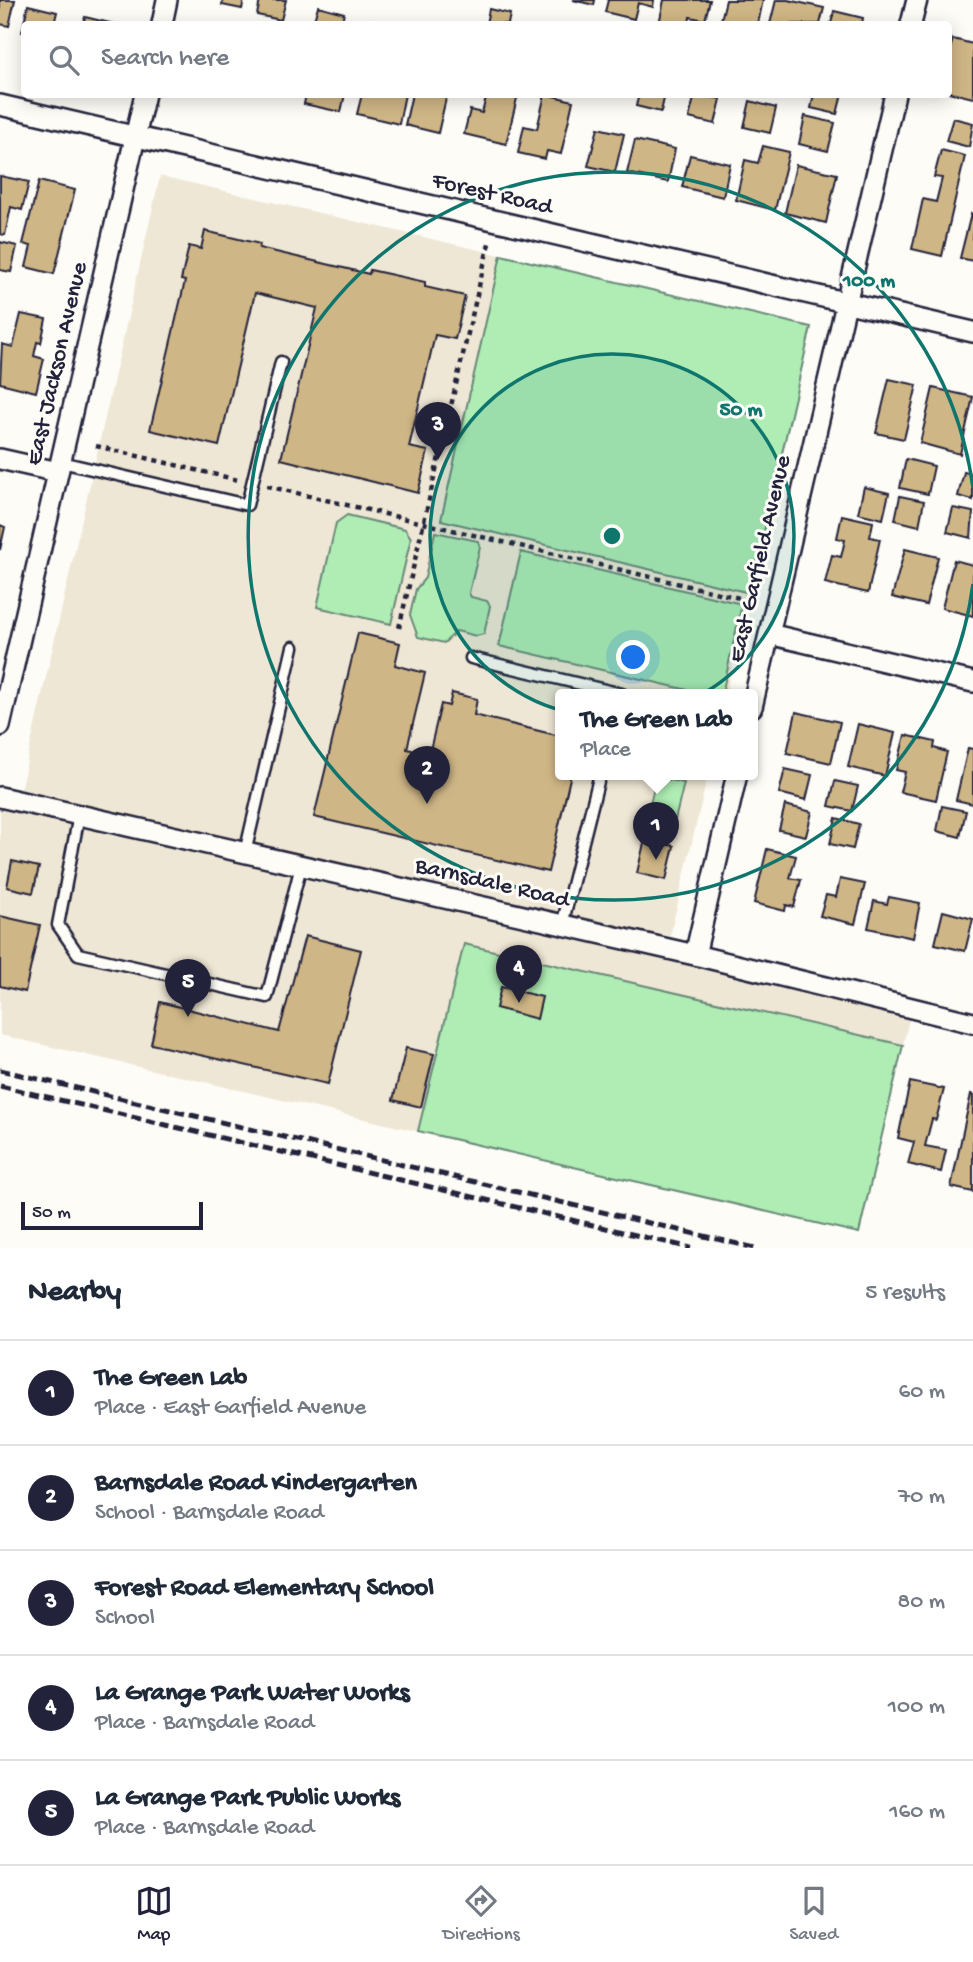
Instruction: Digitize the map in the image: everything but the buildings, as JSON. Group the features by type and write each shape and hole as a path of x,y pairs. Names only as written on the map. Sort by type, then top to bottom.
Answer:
{"street":[{"path":"163,21 167,0"},
{"path":"912,21 917,0"},
{"name":"East Jackson Avenue","path":"0,726 144,98"},
{"name":"East Garfield Avenue","path":"756,689 894,98"},
{"name":"Forest Road","path":"0,105 973,332"},
{"path":"0,459 60,467"},
{"path":"769,634 973,682"},
{"path":"695,955 736,780"},
{"name":"Barnsdale Road","path":"0,797 695,955 973,1023"}],"lane":[{"path":"60,467 247,505 281,362"},
{"path":"245,853 293,647"},
{"path":"471,658 599,689"},
{"path":"562,925 598,780"},
{"path":"79,815 58,925 78,954 267,997 301,866"}],"path":[{"path":"399,628 494,221"},
{"path":"96,446 752,601"}],"shaded area":[{"path":"160,176 811,327 727,689 555,689 555,780 707,780 670,936 651,932 913,1002 859,1233 0,1035 0,793 19,796"}],"green space":[{"path":"501,255 811,327 750,593 441,520"},
{"path":"347,515 405,529 411,538 391,624 317,607 336,523"},
{"path":"435,532 478,541 480,547 469,593 471,597 487,601 490,606 484,634 476,636 457,631 444,643 418,637 410,615 416,589 425,578"},
{"path":"521,552 742,604 723,689 684,689 499,646"},
{"path":"655,780 684,783 675,820 648,814"},
{"path":"464,944 903,1045 859,1233 418,1131"}],"railway":[{"path":"0,1070 755,1248"},
{"path":"0,1086 691,1248"}],"place":[{"name":"Forest Road Elementary School","path":"438,460"},
{"name":"Barnsdale Road Kindergarten","path":"427,804"},
{"name":"The Green Lab","path":"656,860"},
{"name":"La Grange Park Water Works","path":"519,1003"},
{"name":"La Grange Park Public Works","path":"188,1017"}]}
